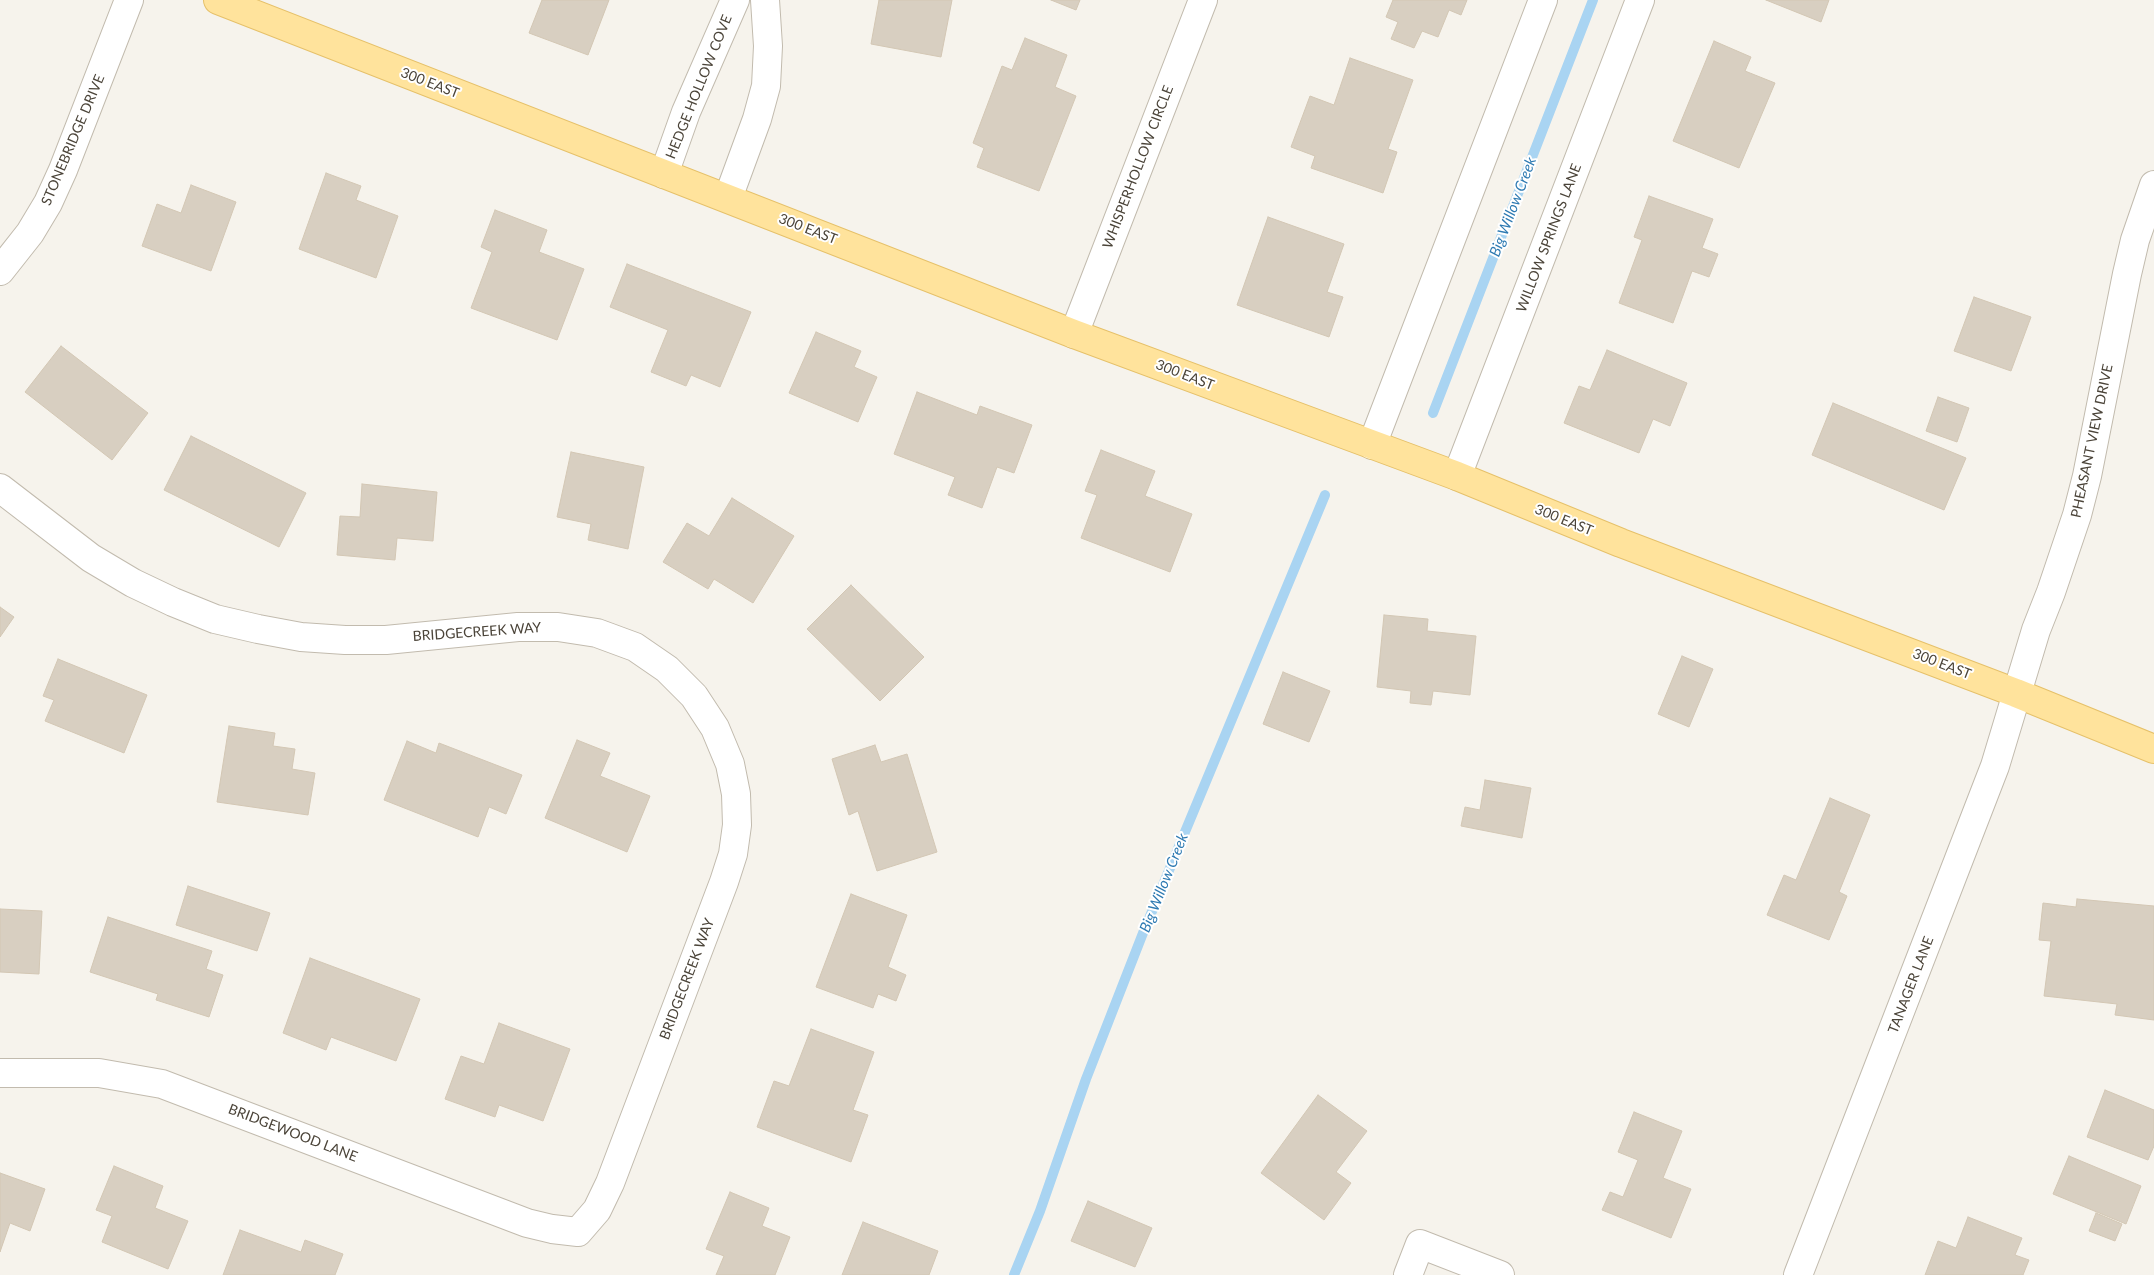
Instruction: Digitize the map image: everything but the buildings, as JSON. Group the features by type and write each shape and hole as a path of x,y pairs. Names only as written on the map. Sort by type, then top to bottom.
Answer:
{"main road":[{"name":"300 EAST","path":"218,0 1074,334 1457,476 1621,543 2016,692 2154,749"}],"street":[{"name":"STONEBRIDGE DRIVE","path":"0,271 30,233 48,203 63,170 129,0"},
{"name":"HEDGE HOLLOW COVE","path":"664,174 686,112 735,0"},
{"path":"728,198 766,86 768,46 765,0"},
{"name":"WHISPERHOLLOW CIRCLE","path":"1074,334 1203,0"},
{"path":"1372,445 1543,0"},
{"name":"WILLOW SPRINGS LANE","path":"1457,476 1640,0"},
{"name":"PHEASANT VIEW DRIVE","path":"2016,692 2077,515 2089,466 2135,240 2154,185"},
{"name":"BRIDGECREEK WAY","path":"0,488 91,558 133,583 173,602 215,618 301,637 345,640 386,640 518,627 558,627 597,633 635,647 667,669 694,696 715,728 730,764 736,794 737,825 733,854 610,1183 597,1210 578,1232"},
{"name":"TANAGER LANE","path":"1798,1275 1995,766 2016,692"},
{"name":"BRIDGEWOOD LANE","path":"0,1073 99,1073 162,1084 527,1223 552,1229 578,1232"},
{"path":"1408,1275 1420,1244 1500,1275"}],"waterway":[{"name":"Big Willow Creek","path":"1433,413 1593,0"},
{"name":"Big Willow Creek","path":"1014,1275 1040,1211 1086,1079 1143,933 1325,495"}]}
